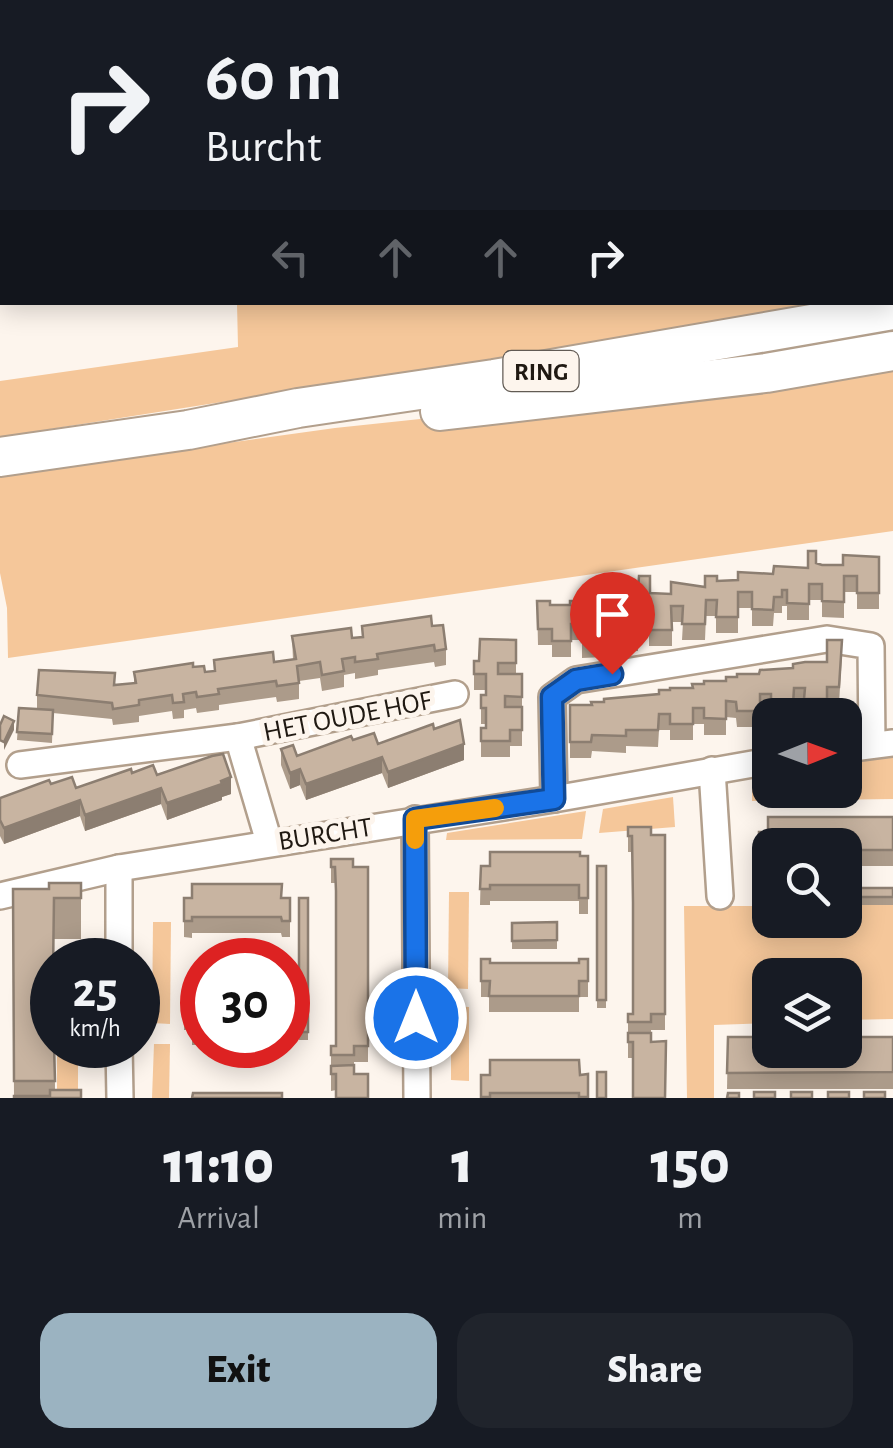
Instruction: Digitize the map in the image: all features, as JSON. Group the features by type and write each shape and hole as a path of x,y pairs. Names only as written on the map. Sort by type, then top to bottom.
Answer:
{"main road":[{"name":"RING","path":"0,458 188,430 298,408 592,363 893,310"},
{"name":"RING","path":"188,430 321,424 586,396 766,373 893,351"}],"street":[{"path":"554,799 552,697 576,680 827,638 871,646 882,744"},
{"name":"HET OUDE HOF","path":"20,765 238,737 455,694"},
{"name":"HET OUDE HOF","path":"238,737 269,842"},
{"name":"BURCHT","path":"0,896 119,868 752,764"},
{"path":"712,770 720,896"},
{"path":"415,819 417,1098"},
{"path":"119,868 119,938"},
{"path":"120,1068 120,1098"}],"shaded area":[{"path":"237,305 817,305 288,395 0,437 0,381 238,347"},
{"path":"893,369 893,531 8,658 7,608 0,573 0,475 335,428"},
{"path":"893,754 893,799 862,799 862,760"},
{"path":"673,797 675,827 599,833 603,809"},
{"path":"586,811 582,839 446,840 447,833"},
{"path":"449,892 469,892 468,989 448,988"},
{"path":"862,905 893,905 893,1019 862,1020 862,958 752,958 752,1024 714,1025 714,1098 687,1098 684,906 752,906 752,938 862,938"},
{"path":"153,922 171,922 170,1024 160,1023 160,938 153,938"},
{"path":"451,1006 469,1007 469,1081 451,1080"},
{"path":"160,1044 170,1044 169,1098 152,1098 153,1068 160,1068"},
{"path":"57,1068 78,1068 78,1098 57,1098"}],"building":[{"path":"808,551 816,551 816,563 822,565 843,565 843,555 879,557 879,593 857,593 857,576 844,576 844,602 822,601 822,584 809,584 809,604 787,603 787,590 782,590 782,597 774,597 773,610 752,609 752,592 738,592 738,617 716,617 717,600 706,600 705,624 682,624 683,606 671,606 672,630 649,630 649,618 638,618 638,635 616,635 616,617 605,617 605,641 582,642 582,624 571,624 571,641 552,641 552,629 538,629 537,601 550,601 550,605 583,601 583,605 604,605 605,583 612,583 612,594 638,592 639,576 650,576 650,593 671,594 671,582 705,587 705,576 717,576 717,581 738,580 738,572 773,574 774,566 808,568"},
{"path":"431,616 432,626 443,625 446,649 435,651 434,645 377,654 378,659 342,659 344,671 322,675 320,662 297,666 299,683 277,686 276,681 218,689 219,694 197,697 196,692 183,694 184,702 173,703 172,695 113,709 112,703 37,695 39,670 115,673 114,685 136,683 134,672 193,663 193,667 204,666 205,672 215,671 214,660 273,652 274,662 296,659 292,636 351,628 352,638 363,637 362,626"},
{"path":"480,639 516,640 516,663 498,663 498,674 522,674 522,697 505,696 505,707 522,707 522,730 510,730 510,741 481,741 481,728 486,728 481,695 486,695 486,674 474,674"},
{"path":"827,640 842,640 839,687 827,687 827,698 804,698 805,688 794,688 793,698 760,694 760,698 752,698 752,711 737,711 736,702 726,701 726,719 704,718 704,708 693,708 693,724 670,724 670,714 659,714 658,730 626,730 626,736 592,735 591,742 570,742 570,705 659,694 659,690 693,688 692,684 704,681 726,681 726,677 737,674 827,662"},
{"path":"19,708 53,710 52,734 17,732"},
{"path":"4,716 14,721 4,742 0,740 0,725"},
{"path":"460,720 464,744 388,772 382,757 306,784 300,769 290,773 281,749 293,745 297,756 351,736 353,740 374,733 378,744 433,724 434,729"},
{"path":"223,754 231,777 222,784 167,803 161,788 85,815 80,800 4,828 0,820 0,798 49,780 51,784 72,777 76,788 131,769 132,773 153,765 157,775"},
{"path":"768,817 893,817 893,850 862,850 862,828 768,828"},
{"path":"628,827 651,827 651,835 665,835 665,1014 651,1014 651,1022 628,1022 628,1014 633,1014 633,903 632,836 628,836"},
{"path":"490,852 580,852 580,856 588,856 588,898 579,898 579,885 490,885 490,889 480,889 481,866 490,866"},
{"path":"331,859 353,859 353,867 368,867 368,1046 354,1046 354,1055 331,1055 331,1046 336,1046 336,891"},
{"path":"597,866 606,866 606,1000 597,1000"},
{"path":"49,883 81,883 81,898 54,898 53,938 30,938 30,1068 55,1068 55,1081 14,1081 13,889 49,889"},
{"path":"192,884 282,884 281,898 290,898 290,921 282,921 281,917 192,917 192,921 184,921 184,898 192,898"},
{"path":"862,888 893,888 893,897 862,897"},
{"path":"299,898 308,898 308,938 299,938"},
{"path":"557,922 557,940 512,941 512,923"},
{"path":"481,959 490,959 490,963 579,963 579,959 588,959 588,981 579,981 579,996 489,996 490,981 481,981"},
{"path":"628,1033 651,1033 651,1042 666,1041 665,1098 633,1098 633,1042 628,1042"},
{"path":"728,1037 752,1037 752,1068 862,1068 862,1037 893,1037 893,1072 727,1073"},
{"path":"490,1060 579,1060 580,1075 588,1074 588,1097 579,1097 579,1093 490,1093 490,1097 481,1097 481,1075 490,1075"},
{"path":"354,1065 354,1074 368,1074 368,1098 336,1098 336,1074 331,1074 331,1066"},
{"path":"597,1072 606,1072 606,1098 597,1098"},
{"path":"50,1090 81,1090 81,1098 14,1098 50,1096"},
{"path":"754,1092 775,1092 775,1098 754,1098"},
{"path":"791,1092 812,1092 812,1098 791,1098"},
{"path":"828,1092 849,1092 849,1098 828,1098"},
{"path":"864,1092 885,1092 885,1098 864,1098"},
{"path":"193,1093 282,1093 282,1098 192,1098"}],"slow traffic":[{"path":"415,840 415,819 495,808"}],"route":[{"path":"416,1018 415,819 554,799 552,697 576,680 612,674"}]}
